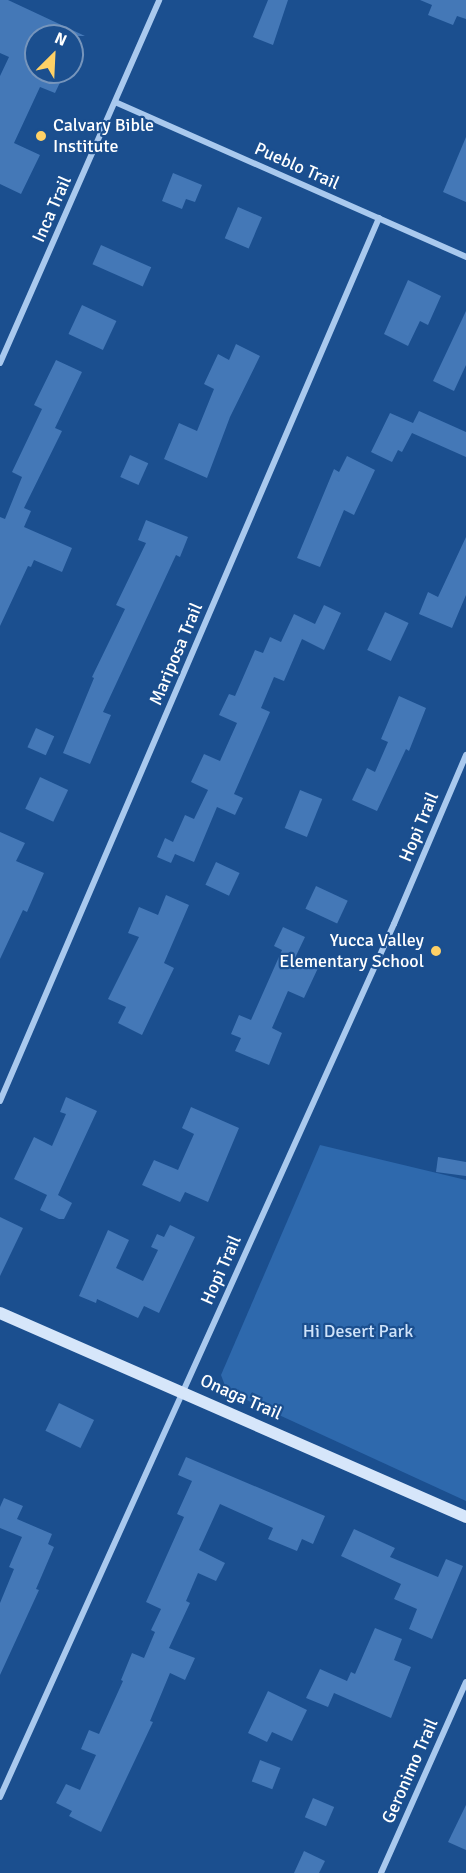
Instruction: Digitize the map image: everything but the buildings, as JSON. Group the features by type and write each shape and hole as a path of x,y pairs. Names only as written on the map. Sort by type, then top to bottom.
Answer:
{"street":[{"name":"Inca Trail","path":"0,363 159,0"},
{"name":"Pueblo Trail","path":"116,102 466,257"},
{"name":"Mariposa Trail","path":"0,1101 379,218"},
{"name":"Hopi Trail","path":"0,1797 394,924 466,755"},
{"name":"Onaga Trail","path":"0,1313 466,1517"},
{"name":"Geronimo Trail","path":"381,1873 466,1682"}],"green space":[{"name":"Hi Desert Park","path":"320,1145 466,1180 466,1501 227,1391 221,1375"}],"place":[{"name":"Calvary Bible Institute","path":"41,136"},
{"name":"Yucca Valley Elementary School","path":"436,951"}]}
